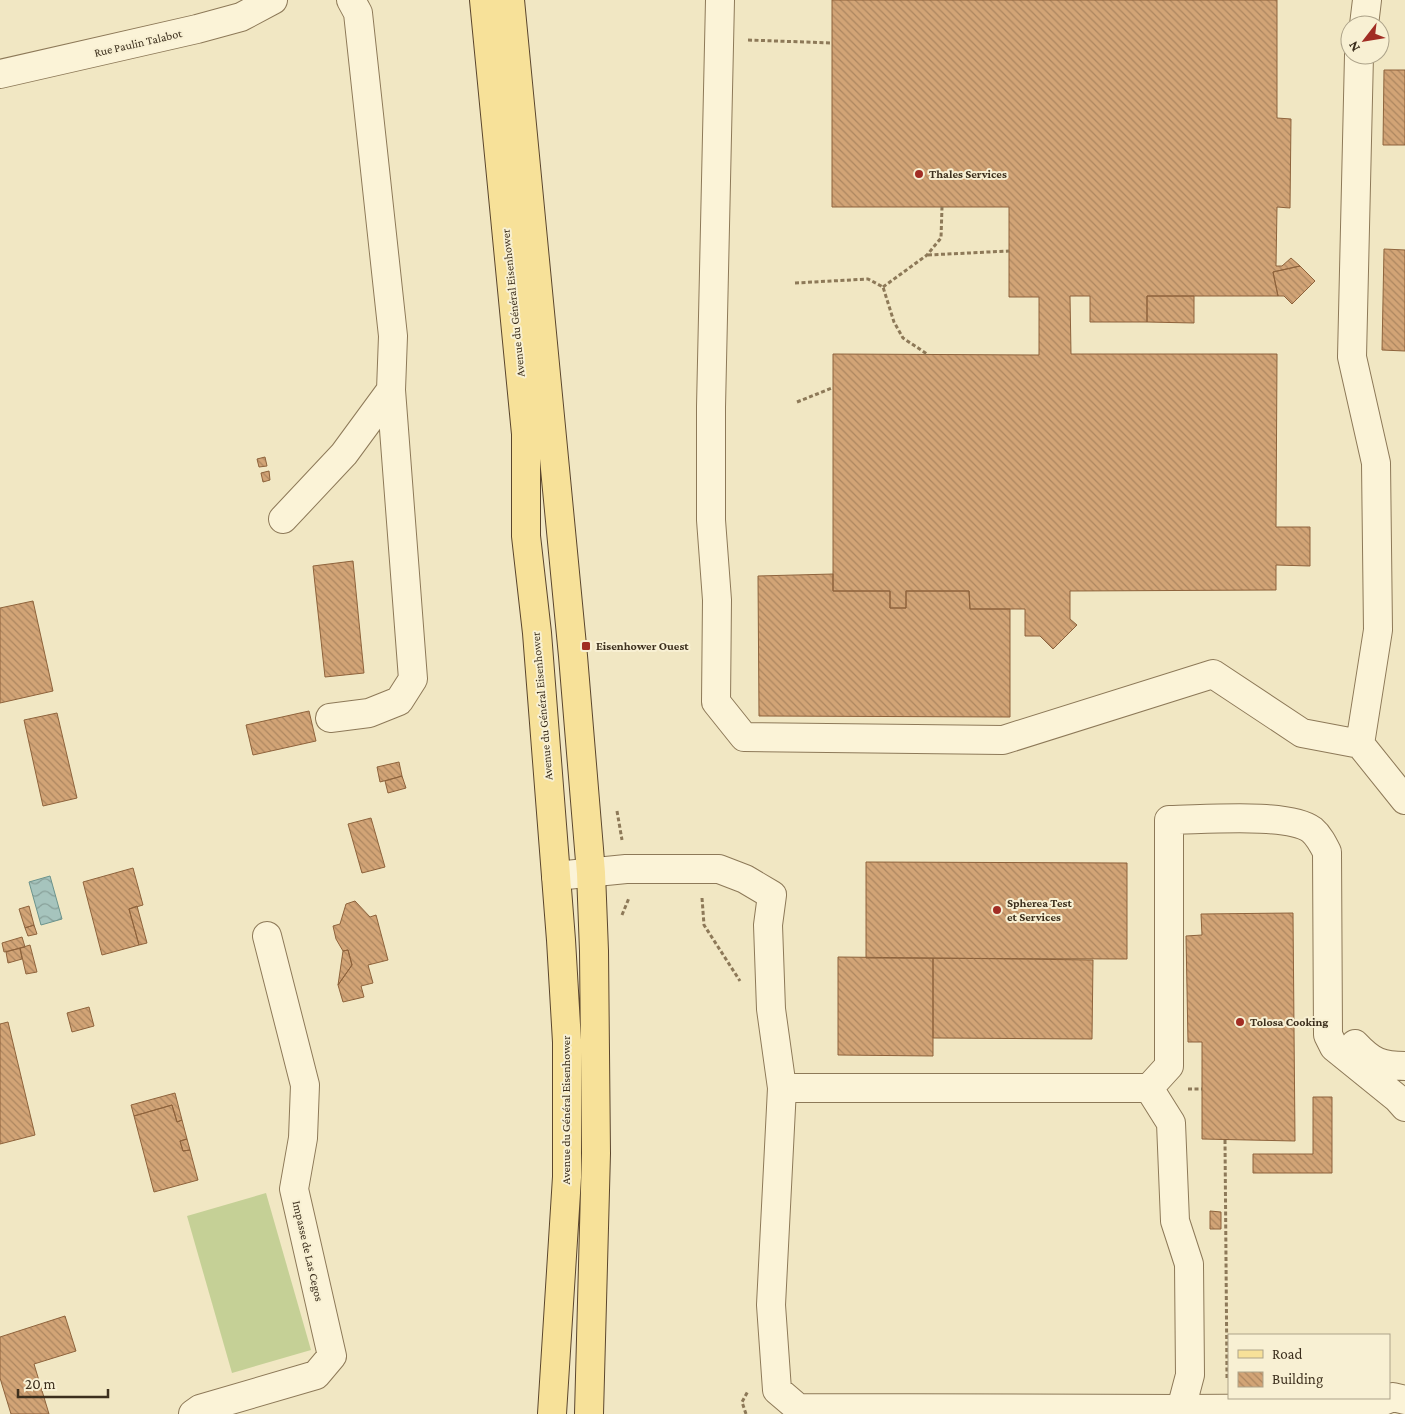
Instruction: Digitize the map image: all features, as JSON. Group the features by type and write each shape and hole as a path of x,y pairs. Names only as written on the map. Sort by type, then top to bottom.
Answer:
{"main road":[{"name":"Avenue du Général Eisenhower","path":"484,0 526,434 526,536 537,643 556,876 567,1042 567,1178 552,1414"},
{"name":"Avenue du Général Eisenhower","path":"510,0 573,656 591,874 594,938 596,1153 589,1414"}],"street":[{"name":"Rue Paulin Talabot","path":"0,74 197,29 241,16 273,0"},
{"path":"330,718 369,712 399,701 413,679 391,390 392,326 358,13 351,0"},
{"path":"720,0 711,407 711,520 717,600 716,702 744,737 1003,740 1213,674 1302,733 1360,744 1405,800"},
{"path":"1366,15 1368,0"},
{"path":"1359,65 1352,357 1376,464 1378,630 1360,744"},
{"path":"282,519 344,454 391,390"},
{"path":"1276,820 1291,815 1313,815 1334,825 1339,833 1343,1032 1367,1056 1384,1066 1405,1066"},
{"path":"782,1088 1149,1088 1169,1066 1169,820 1276,820 1298,824 1311,830 1321,840 1327,852 1328,1035 1334,1047 1397,1098 1405,1107"},
{"path":"556,876 634,869 719,869 745,879 772,895 768,925 771,1009 782,1088 771,1305 777,1390 798,1408 1366,1408 1386,1399"},
{"name":"Impasse de Las Cegos","path":"193,1414 200,1409 316,1376 332,1356 294,1189 303,1138 305,1085 267,936"},
{"path":"1149,1088 1172,1124 1175,1221 1189,1264 1190,1375 1181,1409"},
{"path":"1390,1397 1393,1396 1405,1400"}],"path":[{"path":"719,39 832,43"},
{"path":"883,288 927,255 942,238 942,207"},
{"path":"927,255 1009,250"},
{"path":"795,283 868,279 883,288 894,322 903,338 926,354"},
{"path":"797,402 832,388"},
{"path":"701,893 704,925 744,988"},
{"path":"628,903 637,898"},
{"path":"1226,1140 1227,1409"},
{"path":"746,1414 742,1402 751,1386"}],"green space":[{"path":"266,1193 311,1350 232,1373 187,1216"}],"water":[{"path":"50,876 62,919 41,925 29,882"}],"building":[{"path":"832,0 1277,0 1277,118 1291,119 1290,208 1277,207 1276,266 1282,266 1291,258 1300,266 1273,272 1278,296 1147,296 1147,322 1090,322 1090,296 1070,296 1071,354 1277,354 1276,527 1310,527 1310,566 1276,565 1276,590 1070,591 1070,619 1077,625 1053,649 1040,636 1025,636 1025,609 970,609 969,591 906,591 906,608 890,608 890,591 833,591 833,354 1039,355 1039,297 1009,297 1009,207 832,207"},
{"path":"1384,70 1405,70 1405,145 1383,145"},
{"path":"1384,249 1405,250 1405,351 1382,350"},
{"path":"1300,266 1315,281 1292,304 1284,296 1278,296 1273,272"},
{"path":"1147,296 1194,296 1194,323 1147,322"},
{"path":"265,457 267,466 259,467 257,459"},
{"path":"269,471 270,480 263,482 261,473"},
{"path":"353,561 364,673 325,677 313,566"},
{"path":"833,574 833,591 890,591 890,608 906,608 906,591 969,591 970,609 1010,609 1010,717 759,716 758,576"},
{"path":"33,601 53,691 0,703 0,608"},
{"path":"309,711 316,741 253,755 246,725"},
{"path":"57,713 77,798 43,806 24,720"},
{"path":"399,762 402,776 380,782 377,767"},
{"path":"402,776 406,788 388,793 385,781"},
{"path":"371,818 385,867 362,873 348,824"},
{"name":"Spherea Test et Services","path":"866,862 1127,863 1127,959 866,958"},
{"path":"133,868 143,905 129,909 139,945 102,955 83,882"},
{"path":"355,901 370,917 376,915 388,960 368,965 373,983 361,986 364,997 343,1002 338,985 352,965 348,950 343,951 336,939 333,926 340,924 346,904"},
{"path":"29,906 34,925 25,928 19,909"},
{"path":"137,906 147,943 139,945 129,909"},
{"name":"Tolosa Cooking","path":"1293,913 1295,1141 1202,1139 1202,1042 1188,1042 1186,936 1202,935 1201,914"},
{"path":"34,925 37,934 28,936 25,928"},
{"path":"22,937 25,947 4,952 2,943"},
{"path":"30,945 37,972 26,974 20,948"},
{"path":"20,948 22,959 8,963 6,952"},
{"path":"348,950 352,965 338,985 343,951"},
{"path":"838,957 933,958 933,1056 838,1055"},
{"path":"933,958 1093,960 1092,1039 933,1038"},
{"path":"89,1007 94,1026 72,1032 67,1013"},
{"path":"8,1022 35,1135 0,1144 0,1024"},
{"path":"175,1093 182,1120 177,1122 172,1105 134,1116 131,1105"},
{"path":"1313,1097 1332,1097 1332,1173 1253,1173 1253,1154 1313,1154"},
{"path":"172,1105 177,1122 182,1120 187,1139 180,1141 183,1151 190,1150 198,1180 154,1192 134,1116"},
{"path":"187,1139 190,1150 183,1151 180,1141"},
{"path":"1210,1211 1221,1212 1221,1229 1210,1229"},
{"path":"65,1316 76,1351 34,1364 49,1414 11,1414 0,1378 0,1337"}],"place":[{"name":"Thales Services","path":"919,174"},
{"name":"Eisenhower Ouest","path":"586,646"},
{"name":"Spherea Test et Services","path":"997,910"},
{"name":"Tolosa Cooking","path":"1240,1022"}]}
